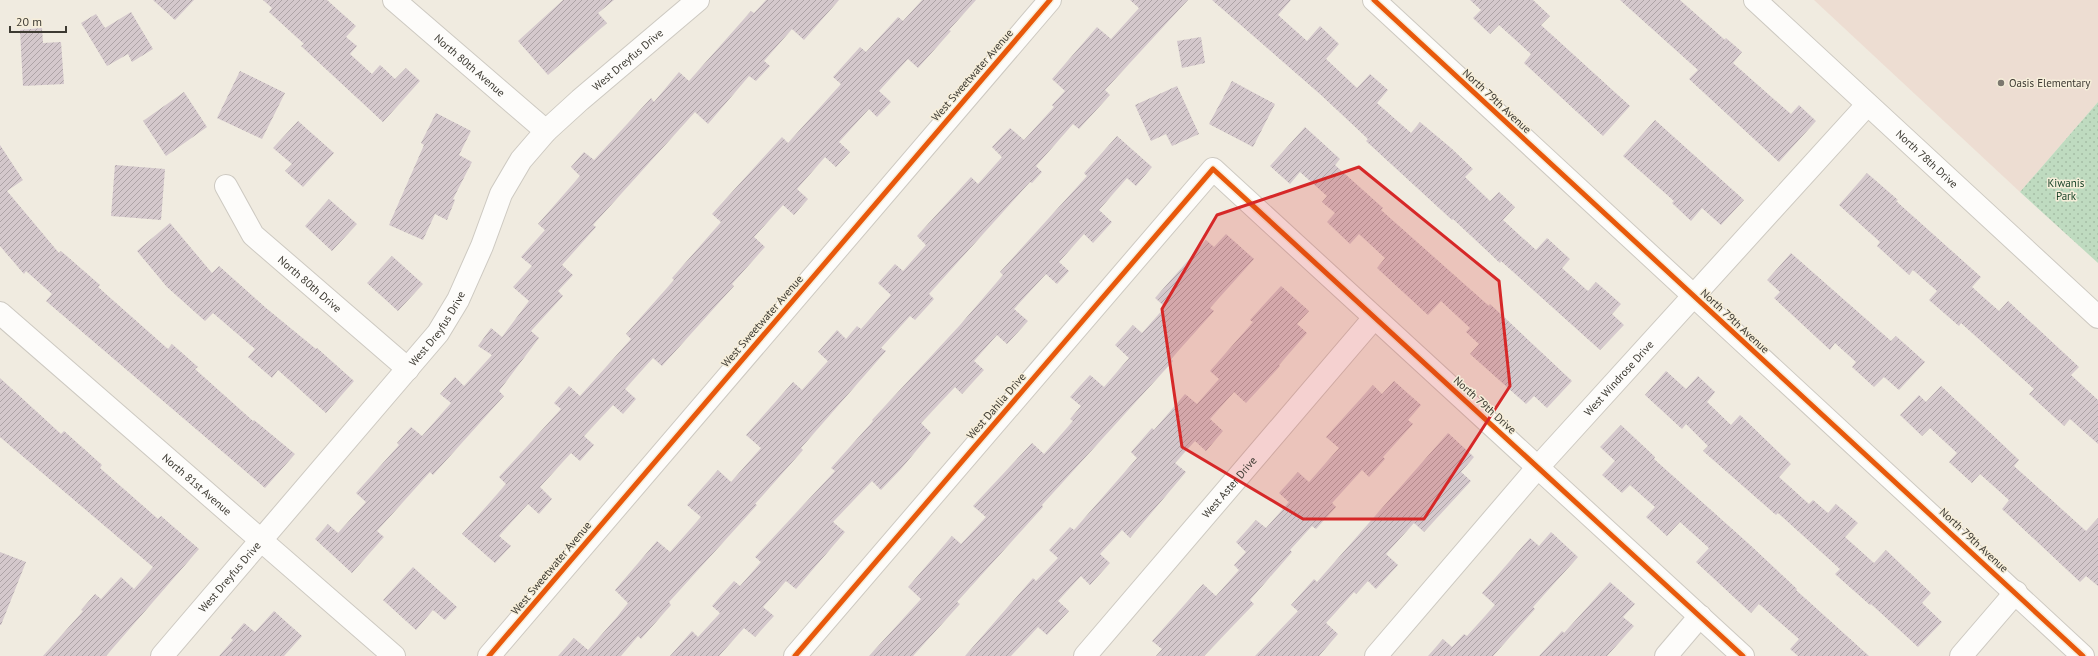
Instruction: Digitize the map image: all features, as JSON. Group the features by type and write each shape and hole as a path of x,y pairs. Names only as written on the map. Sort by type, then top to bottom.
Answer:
{"street":[{"name":"North 80th Avenue","path":"394,0 546,131"},
{"name":"West Dreyfus Drive","path":"162,656 438,333 458,300 482,246 501,194 522,160 546,131 698,0"},
{"name":"West Sweetwater Avenue","path":"489,656 1050,0"},
{"name":"North 79th Avenue","path":"1374,0 2016,592 2083,656"},
{"name":"North 78th Drive","path":"1755,0 1866,105 2098,317"},
{"name":"West Windrose Drive","path":"1376,656 1538,467 1866,105"},
{"name":"North 79th Drive","path":"1213,168 1374,318 1743,656"},
{"name":"West Dahlia Drive","path":"795,656 1213,168"},
{"name":"North 80th Drive","path":"226,186 253,235 408,369"},
{"name":"North 81st Avenue","path":"0,313 394,656"},
{"name":"West Aster Drive","path":"1085,656 1374,318"},
{"path":"1961,656 2016,592"},
{"path":"1666,656 1700,616"}],"highlighted area":[{"path":"1359,167 1499,281 1510,386 1424,519 1303,519 1182,447 1162,309 1217,215"}],"shaded area":[{"name":"Oasis Elementary","path":"1814,0 2098,0 2098,102 2020,192"}],"green space":[{"name":"Kiwanis Park","path":"2098,102 2098,263 2020,192"}],"building":[{"path":"153,0 194,0 175,20"},
{"path":"263,0 327,0 356,26 346,37 357,46 350,54 372,74 380,65 395,79 406,68 420,81 383,122 301,46 304,44 269,12 272,8"},
{"path":"563,0 614,0 598,13 607,23 548,75 518,41"},
{"path":"766,0 839,0 804,40 792,29 764,61 770,66 756,81 749,76 708,124 695,112 593,225 596,227 562,265 573,275 558,291 563,296 531,331 539,338 499,391 504,396 433,475 430,472 377,531 384,537 352,573 315,539 328,524 338,533 366,502 356,493 399,445 397,443 411,427 422,436 451,403 440,394 455,377 464,386 492,355 478,346 491,328 502,337 529,301 513,287 532,266 521,257 545,230 538,224 580,176 571,167 584,152 594,160 651,98 654,102 679,72 689,81 751,11 754,13"},
{"path":"922,0 976,0 918,68 908,59 879,91 891,102 877,117 869,109 839,142 850,152 836,167 825,157 797,189 808,199 794,215 783,205 754,237 765,247 732,284 734,286 662,366 653,358 625,389 636,399 623,414 613,405 584,436 594,445 580,461 571,453 540,487 552,499 539,514 528,504 499,536 511,546 495,563 462,534 506,484 499,477 561,409 554,403 569,386 580,396 631,339 626,334 674,280 672,278 721,222 712,214 782,137 788,143 841,84 833,77 860,47 866,52 898,17 903,21"},
{"path":"1130,0 1188,0 1105,90 1110,95 1079,129 1073,124 1036,166 1042,172 1032,183 1030,182 929,294 934,299 915,320 910,316 881,348 886,351 801,448 803,450 755,504 757,505 669,602 671,605 641,639 638,636 621,656 558,656 574,638 588,650 617,617 628,603 615,590 657,541 670,552 701,517 687,505 718,470 731,482 761,448 746,435 793,382 802,390 828,361 818,352 837,330 846,339 857,326 861,329 891,295 878,283 895,264 903,271 926,245 917,236 971,177 978,184 1002,157 992,147 1010,128 1024,140 1054,107 1052,105 1065,91 1052,79 1097,27 1111,39 1139,8"},
{"path":"1212,0 1291,0 1278,15 1307,41 1320,26 1339,44 1326,59 1357,88 1370,74 1388,90 1377,103 1411,133 1420,122 1451,148 1473,169 1465,177 1490,201 1499,192 1515,207 1503,220 1536,250 1547,238 1570,259 1562,268 1588,291 1596,282 1621,304 1612,314 1624,325 1600,350 1501,261 1500,263 1453,219 1452,220 1366,141 1368,139 1321,95"},
{"path":"1470,0 1533,0 1550,16 1541,25 1630,106 1603,136 1524,63 1531,54 1499,25 1490,34 1473,18 1481,10"},
{"path":"1620,0 1680,0 1725,40 1726,38 1742,52 1733,63 1791,114 1799,105 1816,121 1779,162 1689,79 1698,70"},
{"path":"131,12 153,49 132,62 128,54 107,66 81,23 96,14 105,28"},
{"path":"42,28 43,43 61,42 64,84 23,86 20,30"},
{"path":"1201,37 1205,63 1182,68 1177,41"},
{"path":"240,71 285,93 262,139 217,118"},
{"path":"1232,81 1275,104 1253,147 1209,124"},
{"path":"1177,86 1199,134 1172,146 1166,134 1151,141 1135,105"},
{"path":"184,92 207,127 166,156 143,121"},
{"path":"436,113 471,131 459,155 472,162 453,199 455,200 447,220 435,214 423,240 389,225 424,145 421,143"},
{"path":"1655,120 1744,200 1721,225 1702,208 1691,221 1672,203 1674,201 1623,156"},
{"path":"298,121 334,153 303,187 285,171 292,164 273,148"},
{"path":"1305,127 1340,159 1335,165 1383,208 1381,210 1489,306 1490,304 1572,381 1547,408 1534,396 1526,404 1470,354 1479,344 1466,332 1470,328 1441,301 1428,315 1377,268 1385,258 1359,234 1350,244 1327,222 1335,213 1322,202 1327,196 1300,172 1290,184 1270,166"},
{"path":"1117,136 1152,167 1136,186 1127,178 1099,210 1112,222 1093,243 1084,234 1059,262 1069,271 1057,284 1046,274 1014,309 1028,321 1007,344 997,335 974,361 984,370 962,394 955,387 921,423 931,433 901,469 881,490 872,481 833,522 845,532 796,589 786,581 763,607 774,616 755,637 744,628 719,656 670,656 692,631 698,637 720,613 712,606 734,581 740,586 761,562 755,557 835,471 831,468 873,421 872,420 960,325 1003,275 1000,272 1087,176 1084,173"},
{"path":"0,145 23,180 7,191 59,253 61,251 100,285 98,287 168,349 172,344 198,367 195,369 253,421 254,420 295,454 265,488 46,301 52,294 26,271 24,274 0,246"},
{"path":"115,165 165,169 161,220 111,216"},
{"path":"1867,173 1981,277 1972,287 1999,311 2008,301 2079,367 2071,375 2098,400 2098,444 2070,419 2064,426 2029,394 2034,389 1961,323 1959,326 1929,300 1937,291 1913,270 1909,275 1877,246 1880,242 1839,205"},
{"path":"329,199 357,224 332,251 305,226"},
{"path":"170,223 212,273 219,266 266,308 316,349 317,348 354,381 326,413 278,370 272,378 248,357 255,349 213,313 205,321 167,287 137,251"},
{"path":"1226,234 1254,259 1210,308 1214,311 1171,359 1173,361 1042,505 1043,507 957,602 960,604 913,656 869,656 921,599 908,587 952,536 961,544 986,517 973,506 1032,443 1044,454 1073,421 1070,419 1081,406 1070,397 1090,375 1104,387 1129,358 1115,345 1133,325 1142,333 1165,307 1155,298 1206,240 1214,247"},
{"path":"1791,253 1891,341 1896,336 1925,362 1899,390 1884,377 1874,387 1852,367 1856,362 1835,343 1830,350 1774,298 1780,292 1767,280"},
{"path":"392,256 423,284 398,311 367,283"},
{"path":"1281,286 1309,311 1297,324 1307,333 1279,365 1280,366 1246,403 1234,392 1210,419 1223,431 1206,451 1195,441 1175,463 1186,472 1130,538 1122,530 1100,554 1110,563 1090,585 1081,576 1058,601 1069,611 1047,635 1038,627 1011,656 965,656 1033,578 1036,581 1058,558 1049,550 1070,527 1074,530 1137,458 1131,452 1152,428 1154,430 1185,394 1197,404 1219,379 1210,371 1253,322 1250,320"},
{"path":"1666,371 1686,389 1698,376 1715,392 1707,402 1731,425 1740,415 1791,464 1779,477 1809,504 1813,500 1828,513 1836,504 1858,523 1845,537 1874,563 1886,550 1931,593 1922,603 1942,622 1918,647 1871,604 1870,605 1835,574 1840,569 1778,513 1776,515 1703,451 1708,446 1686,424 1682,429 1645,395"},
{"path":"0,378 61,434 64,431 102,465 100,468 158,519 161,516 199,549 106,656 43,656 83,611 81,610 95,594 101,599 121,577 134,589 153,567 0,437"},
{"path":"1394,381 1421,405 1408,420 1413,424 1383,457 1385,459 1369,477 1362,470 1332,503 1336,507 1316,529 1312,526 1290,550 1292,552 1250,600 1254,604 1204,656 1156,656 1162,649 1152,641 1203,584 1216,596 1239,570 1234,565 1246,552 1236,542 1256,520 1266,528 1289,502 1279,493 1298,472 1309,482 1339,448 1326,437 1373,385 1382,394"},
{"path":"1941,386 2019,460 2014,466 2086,531 2098,518 2098,586 2086,576 2080,582 2002,509 2009,500 1980,474 1972,483 1949,462 1957,453 1930,428 1922,436 1900,415 1919,395 1926,402"},
{"path":"1621,425 1655,457 1654,459 1749,544 1797,589 1796,590 1869,656 1798,656 1790,649 1799,639 1759,604 1751,613 1696,562 1709,548 1680,522 1667,536 1646,517 1655,507 1630,485 1622,493 1602,475 1615,461 1600,447"},
{"path":"1448,433 1474,457 1461,472 1471,481 1424,532 1414,523 1386,554 1398,565 1376,589 1368,581 1356,594 1354,592 1326,623 1338,634 1319,656 1255,656 1298,611 1291,605 1314,579 1317,582"},
{"path":"1551,532 1578,557 1533,607 1535,609 1493,656 1428,656 1443,639 1452,647 1464,634 1467,636 1495,605 1482,593 1530,538 1539,546"},
{"path":"0,552 26,562 1,625 0,625"},
{"path":"413,567 457,607 445,620 433,610 416,630 383,600"},
{"path":"1610,582 1635,604 1623,617 1634,626 1607,656 1539,656 1562,631 1564,633"},
{"path":"274,611 302,636 284,656 219,656 233,640 231,638 244,623 255,632"}],"cycle path":[{"path":"489,656 1050,0"},
{"path":"1374,0 2083,656"},
{"path":"795,656 1213,169 1743,656"}],"place":[{"name":"Oasis Elementary","path":"2001,83"}]}
